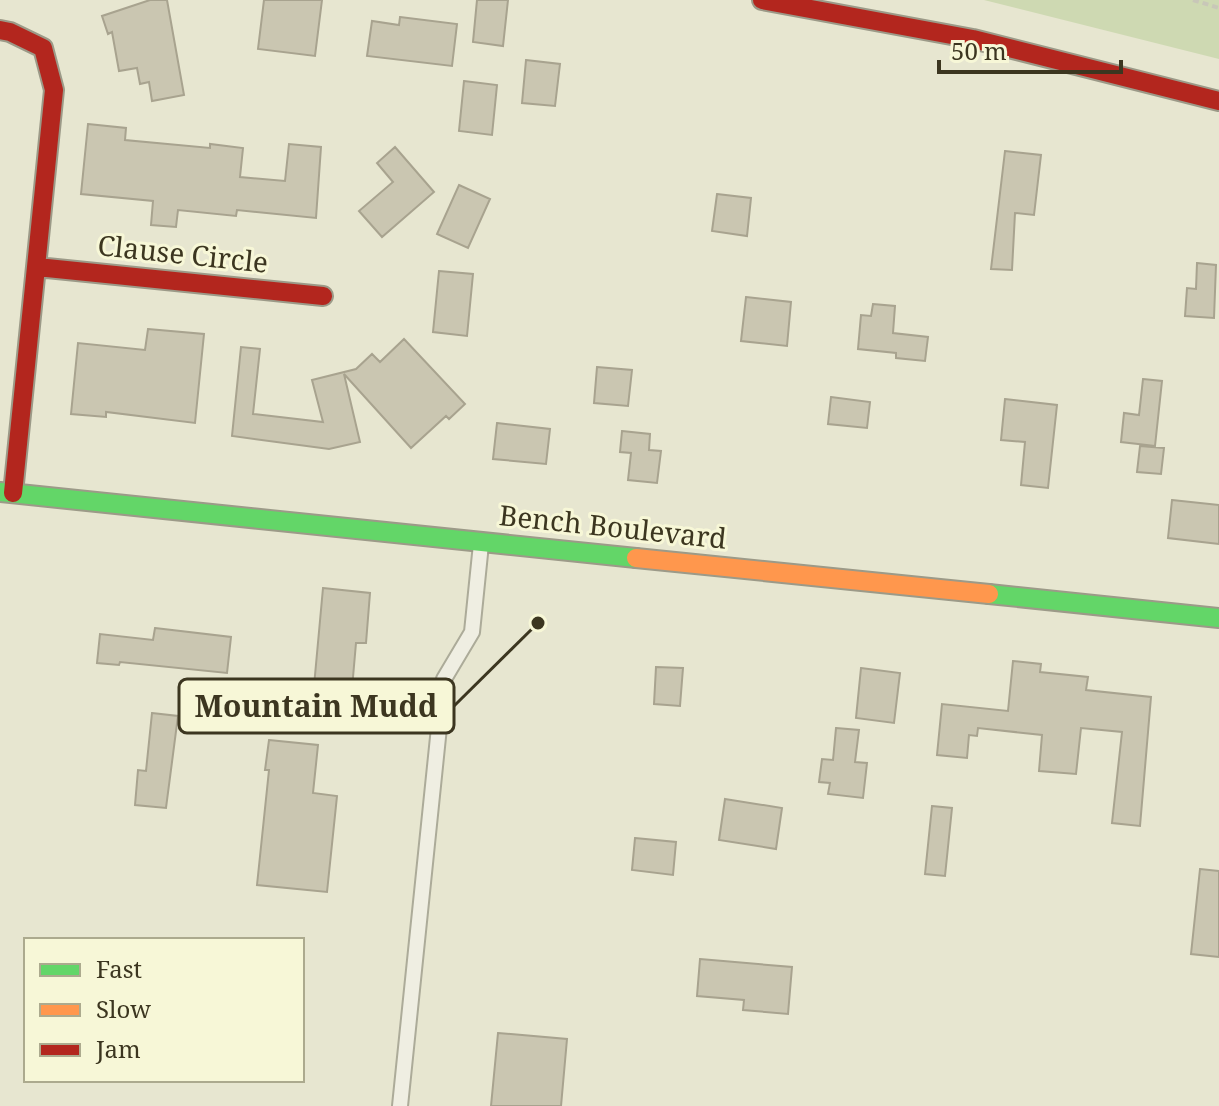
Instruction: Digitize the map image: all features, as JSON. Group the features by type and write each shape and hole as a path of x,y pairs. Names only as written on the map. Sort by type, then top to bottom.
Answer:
{"street":[{"path":"762,0 973,39 1219,101"},
{"path":"0,30 43,48 54,90 37,267 6,492"},
{"name":"Clause Circle","path":"37,267 323,296"},
{"name":"Bench Boulevard","path":"6,492 1219,618"}],"lane":[{"path":"400,1106 444,679 472,632 482,540"}],"path":[{"path":"1193,0 1219,8"}],"green space":[{"path":"984,0 1219,0 1219,59"}],"building":[{"path":"150,0 167,0 184,95 152,101 149,82 140,84 137,68 119,71 112,32 108,34 102,16"},
{"path":"264,0 322,0 315,56 258,49"},
{"path":"477,0 508,0 503,46 473,42"},
{"path":"400,17 457,24 452,66 367,56 372,21 399,25"},
{"path":"526,60 560,64 555,106 522,103"},
{"path":"464,81 497,85 492,135 459,131"},
{"path":"88,124 126,128 125,140 243,148 240,177 285,181 289,144 321,147 316,218 237,210 236,216 178,210 176,227 151,225 153,201 81,194"},
{"path":"395,147 434,192 382,237 359,211 393,182 377,163"},
{"path":"1005,151 1041,155 1034,215 1015,213 1012,270 991,269"},
{"path":"459,185 490,199 468,248 437,234"},
{"path":"717,194 751,198 747,236 712,231"},
{"path":"1197,263 1216,265 1214,318 1185,316 1187,288 1196,289"},
{"path":"439,271 473,274 467,336 433,332"},
{"path":"746,297 791,302 787,346 741,341"},
{"path":"873,304 895,306 893,333 928,337 925,361 896,358 896,353 858,349 861,315 871,316"},
{"path":"148,329 204,334 195,423 106,412 106,417 71,414 78,343 145,350"},
{"path":"404,339 465,404 449,419 446,416 411,448 344,374 360,442 329,449 232,436 241,347 260,349 253,414 323,422 312,380 356,369 372,354 380,362"},
{"path":"597,367 632,370 628,406 594,403"},
{"path":"1143,379 1162,381 1155,446 1121,442 1124,413 1139,415"},
{"path":"831,397 870,402 867,428 828,424"},
{"path":"1005,399 1057,405 1048,488 1021,485 1025,442 1001,440"},
{"path":"497,423 550,429 546,464 493,459"},
{"path":"622,431 650,434 649,450 661,451 657,483 628,480 631,453 620,452"},
{"path":"1140,446 1164,448 1161,474 1137,472"},
{"path":"1172,500 1219,505 1219,544 1168,538"},
{"path":"323,588 370,593 366,643 356,643 351,700 313,697"},
{"path":"155,628 231,637 227,673 120,662 119,665 97,663 100,634 153,640"},
{"path":"1013,661 1041,664 1040,672 1088,677 1086,690 1151,697 1140,826 1112,823 1122,732 1081,728 1076,774 1039,771 1042,735 978,728 977,736 969,735 967,758 937,755 942,704 1008,711"},
{"path":"656,667 683,668 680,706 654,704"},
{"path":"861,668 900,673 894,723 856,718"},
{"path":"152,713 178,716 166,808 135,805 138,770 146,771"},
{"path":"836,728 859,730 855,762 867,763 863,798 828,794 830,783 819,782 822,759 833,760"},
{"path":"269,740 318,745 313,793 337,796 327,892 257,885 269,770 265,770"},
{"path":"725,799 782,808 776,849 719,840"},
{"path":"932,806 952,808 945,876 925,874"},
{"path":"635,838 676,842 673,875 632,870"},
{"path":"1200,869 1219,871 1219,957 1191,954"},
{"path":"700,959 792,967 788,1014 743,1010 744,1000 697,996"},
{"path":"498,1033 567,1039 561,1106 491,1106"}],"traffic: fast":[{"path":"0,492 636,558"},
{"path":"989,594 1219,618"}],"traffic: slow":[{"path":"636,558 989,594"}],"traffic: jam":[{"path":"762,0 973,39 1219,101"},
{"path":"0,30 43,48 54,90 13,493"},
{"path":"37,267 323,296"}],"place":[{"name":"Mountain Mudd","path":"538,623"}]}
